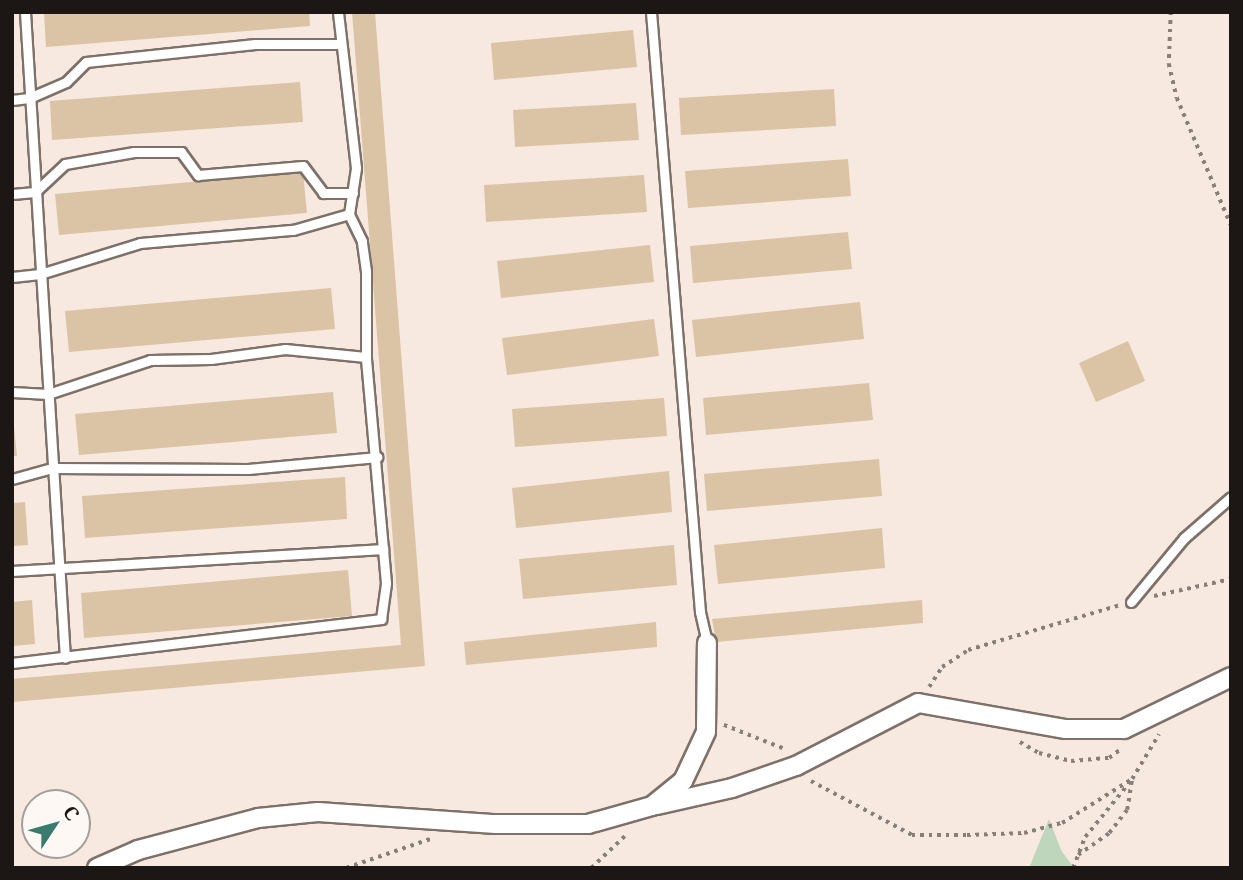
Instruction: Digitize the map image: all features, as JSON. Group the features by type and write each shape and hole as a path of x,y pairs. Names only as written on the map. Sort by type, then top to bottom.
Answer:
{"street":[{"path":"652,806 682,781 706,732 707,643"},
{"path":"97,868 138,850 258,818 318,812 496,824 587,824 732,788 821,754 918,703 1066,729 1124,729 1231,677"}],"lane":[{"path":"25,12 34,192 65,658"},
{"path":"12,663 381,619 386,583 377,457 366,358 366,271 362,241 349,214 356,168 338,12"},
{"path":"651,12 700,612 707,643"},
{"path":"12,100 29,98 66,82 86,62 256,44 340,44"},
{"path":"12,194 34,192 65,164 146,152 181,152 198,176 303,166 323,193 353,193"},
{"path":"12,277 40,274 140,243 293,230 349,214"},
{"path":"12,392 48,394 150,360 211,359 285,349 366,358"},
{"path":"12,479 52,468 248,469 377,457"},
{"path":"1131,603 1184,538 1231,497"},
{"path":"12,571 383,549"}],"path":[{"path":"1171,12 1169,64 1177,98 1231,225"},
{"path":"918,703 942,667 968,650 1131,603 1231,579"},
{"path":"707,716 772,747 821,754"},
{"path":"806,778 900,829 926,835 1024,833 1062,823 1132,779"},
{"path":"1073,868 1085,837 1132,779"},
{"path":"1078,855 1109,833 1127,810 1132,779"},
{"path":"591,868 652,806"},
{"path":"346,868 436,838"}],"green space":[{"path":"1049,819 1061,850 1074,868 1029,868"}],"building":[{"path":"44,12 309,12 310,26 46,47"},
{"path":"352,12 375,12 425,666 12,702 12,679 401,645"},
{"path":"633,30 637,67 494,80 491,43"},
{"path":"300,82 303,122 52,140 50,101"},
{"path":"834,89 836,126 681,135 679,98"},
{"path":"636,103 639,140 515,147 513,110"},
{"path":"848,159 851,196 688,208 685,171"},
{"path":"303,172 307,213 59,235 55,194"},
{"path":"644,175 647,212 486,222 484,185"},
{"path":"848,232 852,269 693,283 690,246"},
{"path":"650,245 654,282 501,298 497,261"},
{"path":"331,288 335,329 69,352 65,311"},
{"path":"860,302 864,339 696,357 692,320"},
{"path":"654,319 659,356 507,375 502,338"},
{"path":"1128,341 1145,381 1096,402 1079,363"},
{"path":"869,383 873,420 706,435 703,398"},
{"path":"333,392 337,433 79,455 75,414"},
{"path":"664,398 667,436 515,447 512,409"},
{"path":"12,407 17,456 12,456"},
{"path":"879,459 882,496 707,511 704,474"},
{"path":"669,471 672,512 516,528 512,488"},
{"path":"345,477 347,519 85,538 82,496"},
{"path":"25,502 28,545 12,546 12,503"},
{"path":"882,528 885,568 718,584 714,545"},
{"path":"674,545 677,585 523,599 519,559"},
{"path":"348,570 352,616 84,638 81,593"},
{"path":"32,600 35,644 12,646 12,602"},
{"path":"922,600 923,623 716,642 712,619"},
{"path":"656,622 657,647 466,665 464,642"}]}
